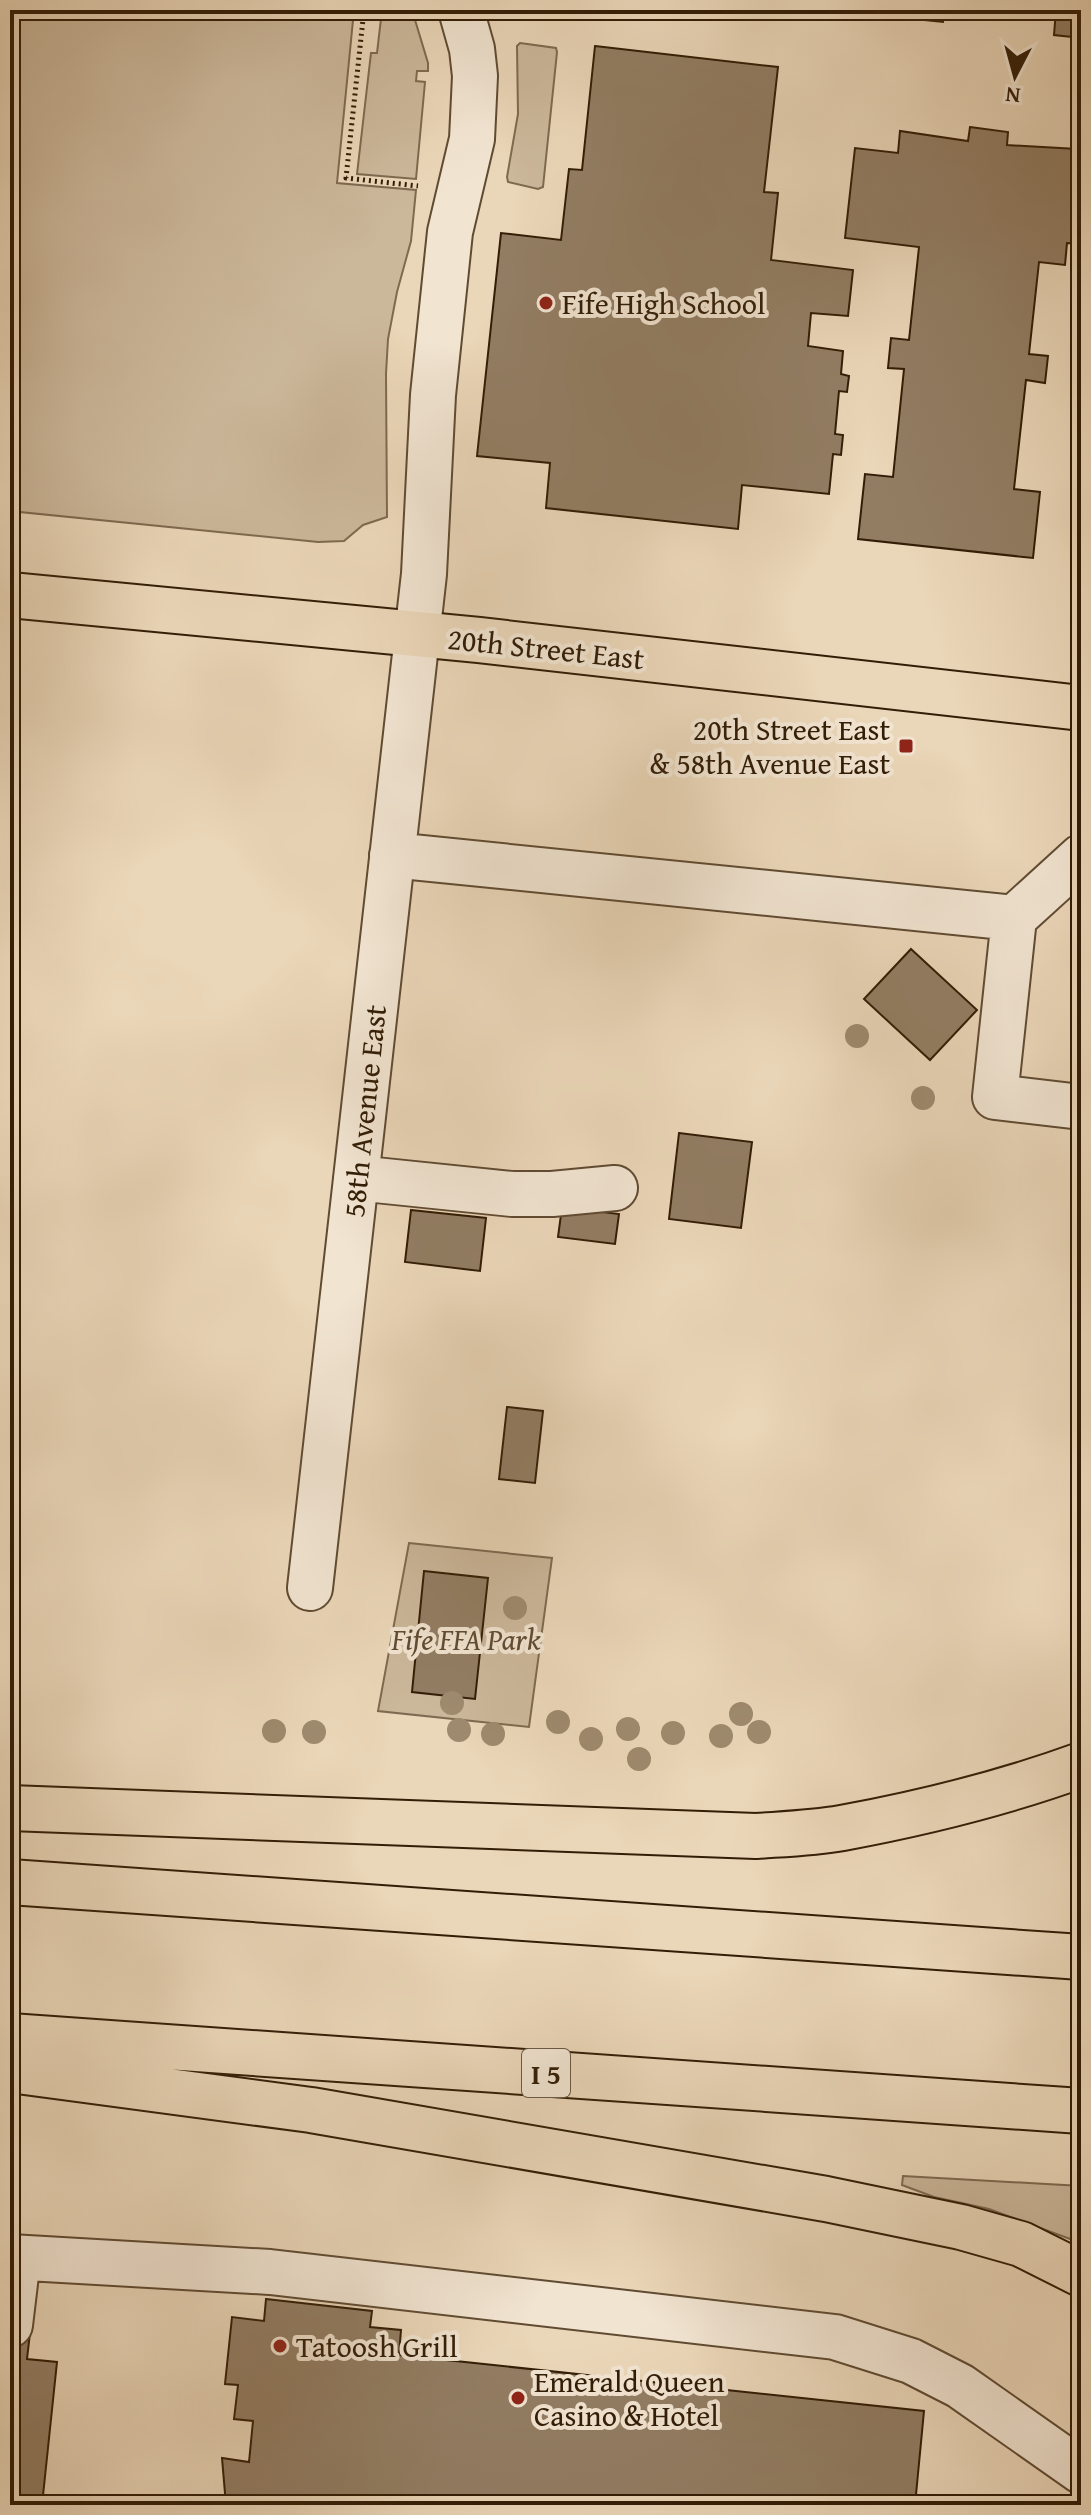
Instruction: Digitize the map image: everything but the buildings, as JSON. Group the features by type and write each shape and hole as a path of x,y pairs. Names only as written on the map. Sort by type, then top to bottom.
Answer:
{"main road":[{"name":"20th Street East","path":"10,595 417,634 1081,708"},
{"path":"10,1808 756,1836 839,1829 920,1812 992,1794 1081,1765"},
{"path":"10,1882 1081,1957"},
{"name":"I 5","path":"10,2036 1081,2111"},
{"path":"10,2070 311,2110 826,2199 961,2227 1021,2244 1081,2274"}],"street":[{"name":"58th Avenue East","path":"310,1588 424,574 433,395 450,232 472,139 475,76 472,49 461,10"},
{"path":"392,855 1014,918"},
{"path":"1081,857 1014,918 995,1097 1081,1107"},
{"path":"356,1178 512,1194 615,1188"},
{"path":"10,2325 14,2257 270,2272 835,2337 911,2361 960,2386 1081,2471"}],"path":[{"path":"364,10 346,178 423,187"}],"green space":[{"path":"10,10 354,10 337,183 416,190 411,241 388,339 387,517 363,525 344,541 318,542 10,511"},
{"path":"382,10 412,10 428,63 428,71 417,71 416,81 425,82 416,179 357,174 371,53 377,53"},
{"path":"520,43 556,48 557,52 543,187 538,189 508,182 507,177 518,114 517,46"},
{"name":"Fife FFA Park","path":"409,1543 552,1558 529,1727 378,1711"},
{"path":"903,2176 1081,2186 1081,2243 989,2209 934,2197 902,2185"}],"place":[{"name":"Fife High School","path":"546,303"},
{"name":"20th Street East & 58th Avenue East","path":"906,746"},
{"name":"Tatoosh Grill","path":"280,2346"},
{"name":"Emerald Queen Casino & Hotel","path":"518,2398"}]}
